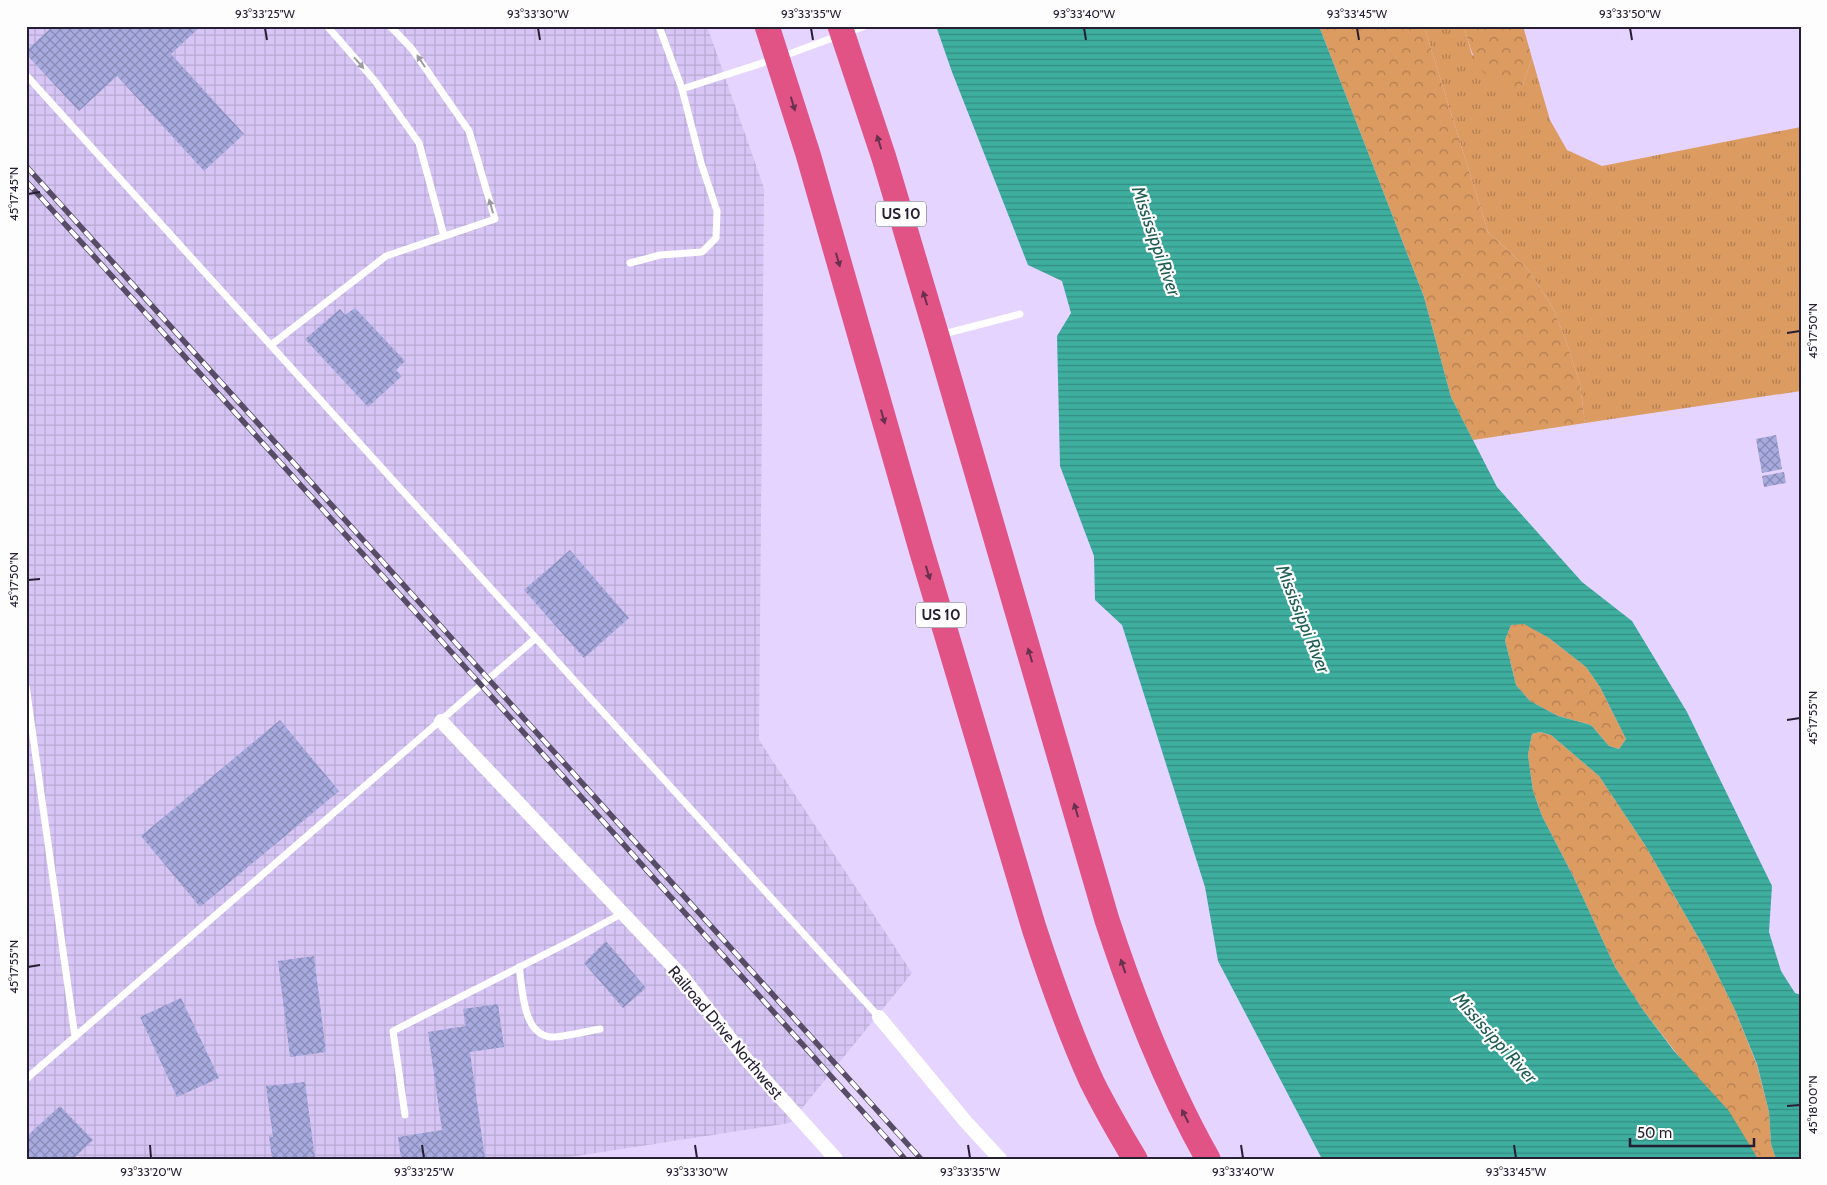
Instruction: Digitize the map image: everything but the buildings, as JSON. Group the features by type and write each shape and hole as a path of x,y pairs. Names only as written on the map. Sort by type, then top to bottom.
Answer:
{"highway":[{"name":"US 10","path":"767,26 811,163 991,788 1052,985 1089,1074 1135,1159"},
{"name":"US 10","path":"849,29 884,158 1116,946 1160,1065 1208,1159"}],"street":[{"name":"Railroad Drive Northwest","path":"441,721 682,976 746,1059 836,1159"},
{"path":"879,1018 966,1122 1000,1159"}],"lane":[{"path":"327,26 375,81 420,143 444,236"},
{"path":"271,345 386,256 495,219 469,132 412,49 390,26"},
{"path":"630,263 660,255 702,252 716,238 717,211 700,164 682,89 659,26"},
{"path":"682,89 778,58 849,29"},
{"path":"26,75 879,1018"},
{"path":"937,336 1020,314"},
{"path":"26,1079 536,638"},
{"path":"26,686 76,1037"},
{"path":"405,1115 394,1031 519,967 619,909"},
{"path":"519,967 529,1022 536,1031 549,1037 600,1029"}],"shaded area":[{"path":"26,26 707,26 764,188 759,740 912,973 790,1123 557,1159 26,1159"}],"green space":[{"path":"1319,26 1424,26 1488,232 1527,268 1553,308 1580,384 1585,423 1473,440 1451,397 1424,297"},
{"path":"1424,26 1464,26 1472,55 1522,87 1532,58 1550,120 1567,150 1602,166 1801,127 1801,391 1585,423 1580,384 1553,308 1527,268 1488,232"},
{"path":"1464,26 1523,26 1532,58 1522,87 1497,82 1481,69 1471,50"},
{"path":"1524,623 1549,638 1586,667 1600,687 1626,739 1619,749 1609,746 1591,725 1558,716 1530,701 1516,685 1505,640 1511,625"},
{"path":"1540,732 1551,735 1599,776 1645,845 1705,949 1735,1010 1757,1065 1769,1112 1771,1144 1776,1159 1758,1159 1643,1010 1615,967 1573,876 1542,816 1533,791 1528,755 1532,734"}],"water":[{"name":"Mississippi River","path":"936,26 1319,26 1424,297 1451,397 1497,487 1582,582 1632,621 1687,712 1772,886 1769,932 1781,971 1795,993 1801,995 1801,1159 1776,1159 1771,1144 1769,1112 1757,1064 1735,1010 1705,949 1645,845 1599,776 1551,735 1540,732 1532,734 1528,755 1533,791 1542,816 1573,876 1615,967 1643,1010 1674,1051 1729,1111 1758,1159 1322,1159 1218,961 1205,887 1122,625 1095,600 1094,556 1060,466 1057,336 1071,313 1062,281 1028,265 952,72","holes":["1524,624 1549,638 1586,667 1600,687 1626,739 1619,749 1609,746 1591,725 1558,716 1530,701 1516,685 1505,640 1511,625"]}],"railway":[{"path":"26,166 921,1159"},
{"path":"26,181 482,686 905,1159"}]}
